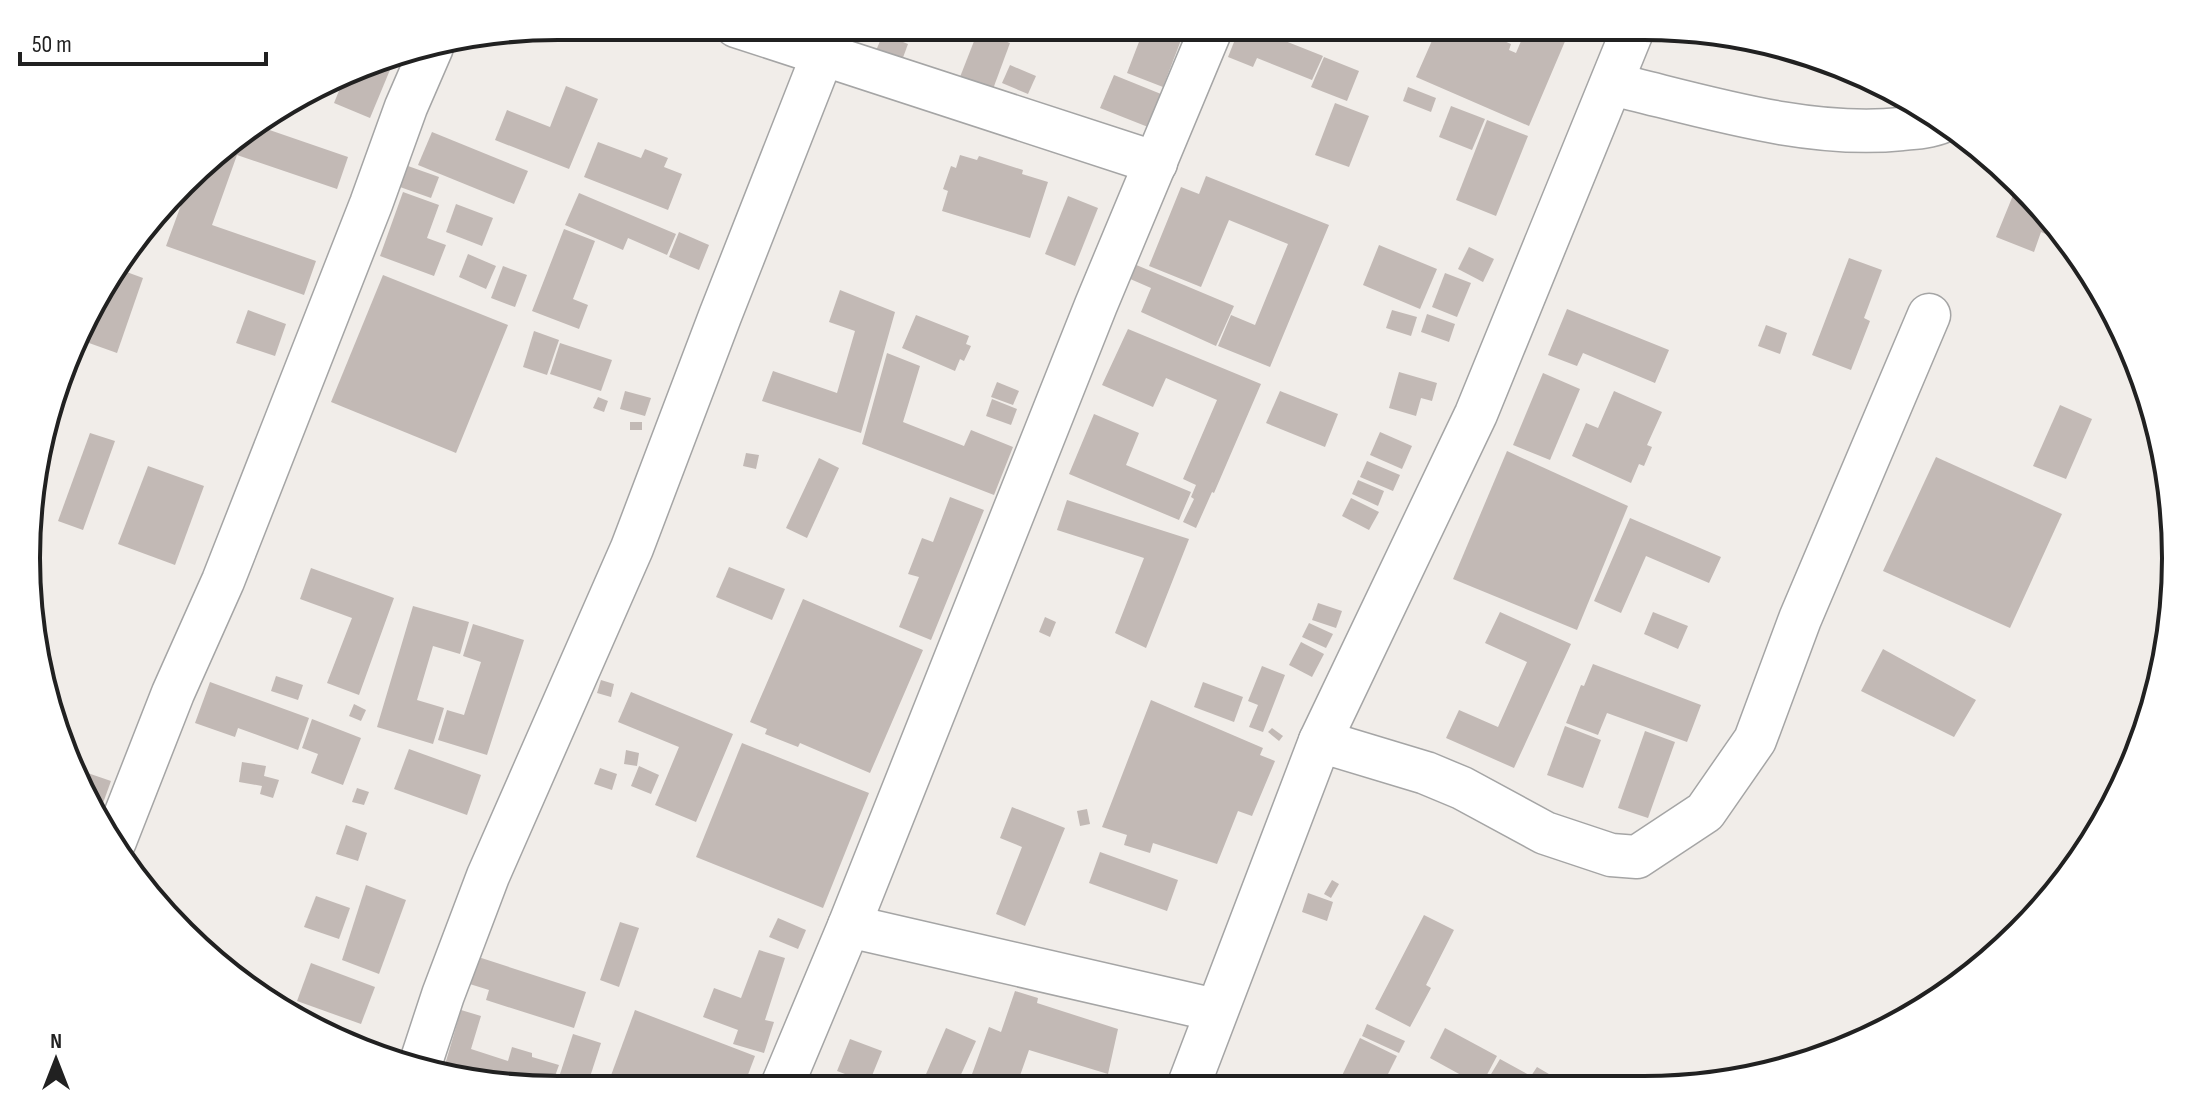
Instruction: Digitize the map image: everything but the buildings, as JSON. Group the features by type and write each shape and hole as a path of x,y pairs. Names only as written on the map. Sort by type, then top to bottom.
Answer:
{"street":[{"path":"422,1058 488,876 632,548 828,40 1156,163"},
{"path":"786,1076 849,926 1090,320 1207,40"},
{"path":"1192,1076 1320,741 1476,414 1629,40"},
{"path":"118,832 173,693 223,581 428,57"},
{"path":"1612,84 1809,127 1868,133 1931,126"},
{"path":"1320,741 1426,773 1462,788 1545,833 1611,855 1637,857 1705,812 1755,740 1800,619 1929,315"},
{"path":"849,926 1215,1010"}]}
